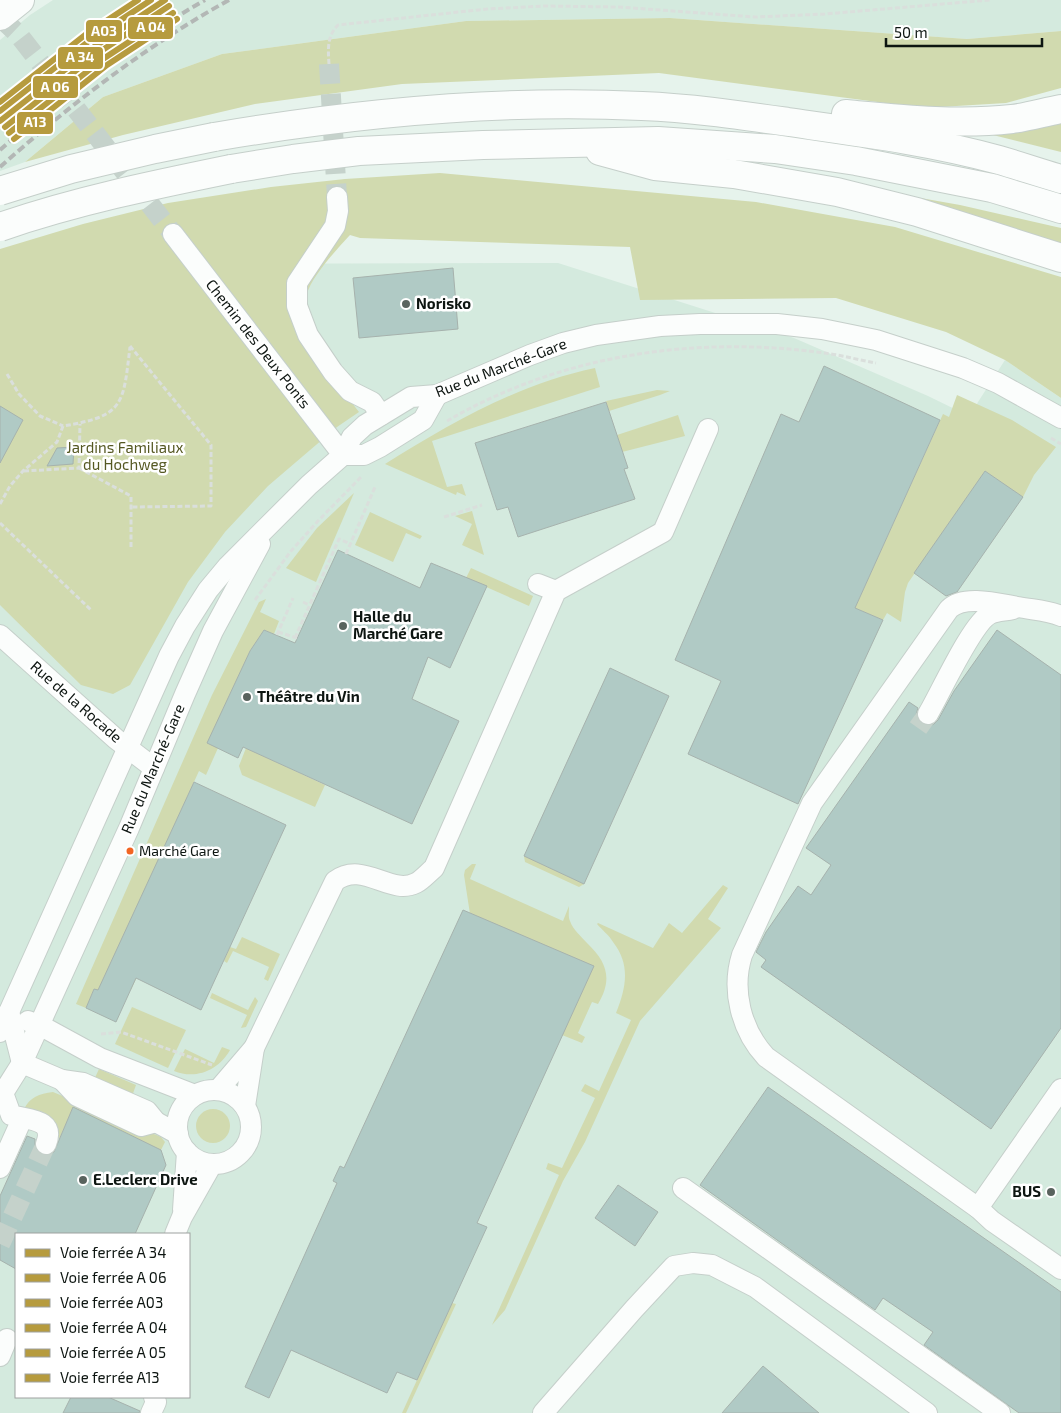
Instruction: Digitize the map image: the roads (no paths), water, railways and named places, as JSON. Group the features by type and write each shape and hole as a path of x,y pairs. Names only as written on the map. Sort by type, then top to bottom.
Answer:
{"highway":[{"path":"0,191 71,169 156,148 214,137 342,117 405,111 547,104 643,106 695,110 846,130 912,141 998,160 1061,179"},
{"path":"695,110 771,108 954,121 1014,118 1061,109"},
{"path":"0,227 78,203 152,185 293,159 359,151 570,142 658,141 775,149 927,174 992,188 1061,209"},
{"path":"570,142 655,166 734,174 837,192 917,212 1061,258"}],"street":[{"path":"337,197 338,211 334,226 297,283 297,306 308,335 333,372 350,391 372,402 381,415"},
{"name":"Chemin des Deux Ponts","path":"173,234 342,455"},
{"name":"Rue du Marché-Gare","path":"0,1032 169,656 189,619 208,590 228,566 342,455 352,437 365,425 410,397 438,394 562,343 596,335 660,326 777,324 831,331 876,340 911,350 963,368 998,383 1039,404 1061,418"},
{"path":"342,455 364,454 388,443 423,420 438,394"},
{"path":"218,1090 254,1048 334,881 343,874 366,875 399,887 416,883 434,868 547,587 663,532 708,428"},
{"name":"Rue du Marché-Gare","path":"1,1094 22,1063 129,828 213,631 272,522"},
{"path":"1061,616 1047,611 1020,608 994,602 961,602 949,609 812,803 742,955 737,983 739,1002 744,1020 753,1041 766,1057 978,1208 992,1221 1061,1268"},
{"path":"928,714 969,639 981,622 990,614 1020,608"},
{"name":"Rue de la Rocade","path":"0,635 128,748 154,768"},
{"path":"8,1012 39,1025 100,1058 195,1095"},
{"path":"8,1012 22,1063 62,1080 83,1083 147,1111 156,1122 178,1134"},
{"path":"245,1106 254,1048"},
{"path":"210,1090 218,1090 238,1098 250,1116 251,1127 249,1138 244,1147 230,1160 212,1164 194,1158 187,1152 178,1134 177,1122 180,1111 195,1095 210,1090"},
{"path":"978,1208 1061,1090"},
{"path":"1,1094 17,1117 35,1119 44,1124 48,1134 46,1144"},
{"path":"0,1168 17,1117"},
{"path":"179,1226 187,1152"},
{"path":"179,1226 212,1164"},
{"path":"684,1188 1000,1413"},
{"path":"544,1413 674,1266 693,1262 712,1265 755,1287 927,1413"},
{"path":"151,1413 156,1402 154,1398"}],"tunnel":[{"path":"0,17 18,34 173,234"},
{"path":"329,64 337,197"},
{"path":"918,728 928,714"},
{"path":"0,1244 46,1144"}],"railway":[{"path":"0,150 73,89 151,33 205,0"},
{"path":"0,167 110,77 168,37 229,0"}],"rail line":[{"name":"A03","path":"0,111 89,41 151,0"},
{"name":"A13","path":"14,139 107,65 177,19"}],"place":[{"name":"Norisko","path":"406,304"},
{"name":"Halle du Marché Gare","path":"343,626"},
{"name":"Théâtre du Vin","path":"247,697"},
{"name":"Marché Gare","path":"130,851"},
{"name":"E.Leclerc Drive","path":"83,1180"},
{"name":"BUS","path":"1051,1192"}],"park label":[{"name":"Jardins Familiaux du Hochweg","path":"125,456"}]}
